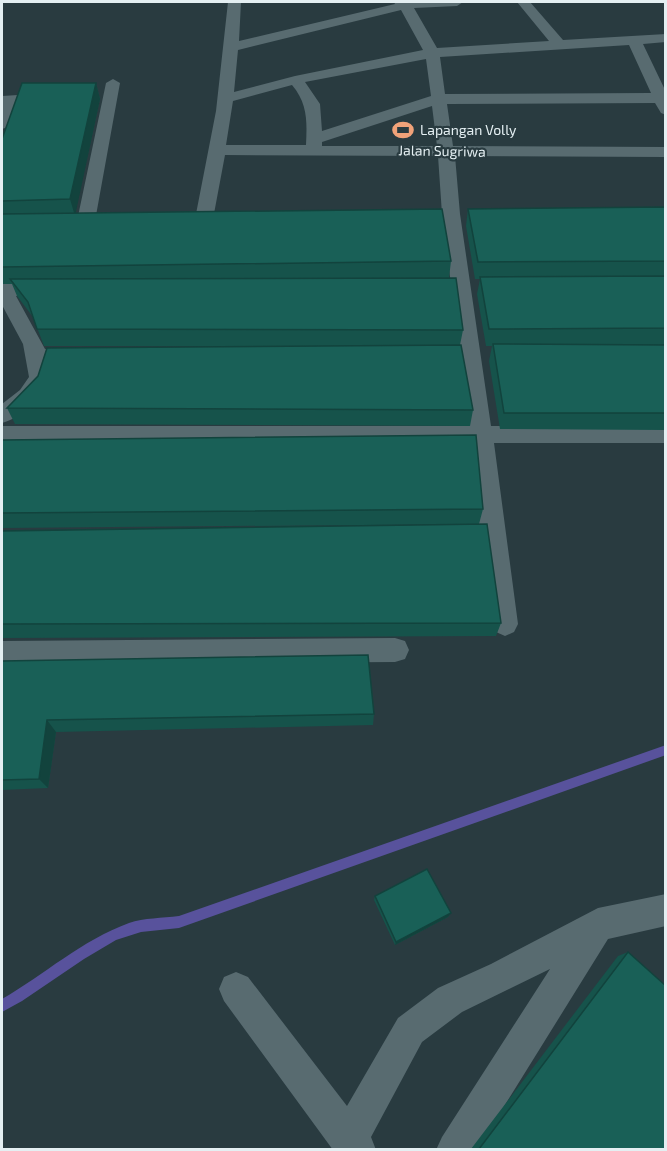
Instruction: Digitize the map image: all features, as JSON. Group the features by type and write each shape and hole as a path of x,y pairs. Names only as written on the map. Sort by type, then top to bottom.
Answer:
{"street":[{"path":"227,219 198,219 218,150 227,98 233,47 234,2"},
{"path":"233,47 403,3 457,2"},
{"path":"523,2 559,45"},
{"path":"403,3 432,53 437,99 457,214 461,286 505,624"},
{"path":"227,98 295,80 432,53 666,38"},
{"path":"295,80 309,94 313,102 314,144 437,99 663,104 659,80 634,39"},
{"path":"86,221 108,92"},
{"path":"2,124 7,100 67,98"},
{"name":"Jalan Sugriwa","path":"218,150 314,144 446,152 666,152"},
{"path":"428,215 457,214"},
{"path":"65,222 109,221"},
{"path":"438,286 484,286"},
{"path":"2,415 28,395 38,384 40,378 37,356 2,290 63,288"},
{"path":"447,352 493,352"},
{"path":"37,356 96,355"},
{"path":"2,434 666,435"},
{"path":"435,528 494,528"},
{"path":"2,653 394,650"},
{"path":"236,989 353,1144 410,1030 450,1000 503,976 598,925 666,910"},
{"path":"455,1149 598,925"}],"building":[{"path":"22,83 96,83 70,199 2,201 2,139"},
{"path":"666,207 666,261 478,262 468,209"},
{"path":"442,209 451,261 2,267 2,214"},
{"path":"666,276 666,328 489,329 480,277"},
{"path":"456,278 463,330 37,329 28,302 10,279"},
{"path":"493,344 666,345 666,413 504,413"},
{"path":"461,345 473,410 7,408 38,376 47,348"},
{"path":"476,435 483,509 2,513 2,440"},
{"path":"487,524 501,623 2,624 2,531"},
{"path":"368,655 374,714 47,720 39,779 2,780 2,661"},
{"path":"427,869 451,913 396,942 375,896"},
{"path":"628,952 666,986 666,1149 479,1149"}],"waterway":[{"path":"2,1006 96,945 129,929 179,922 666,750"}],"place":[{"name":"Lapangan Volly","path":"403,130"}]}
